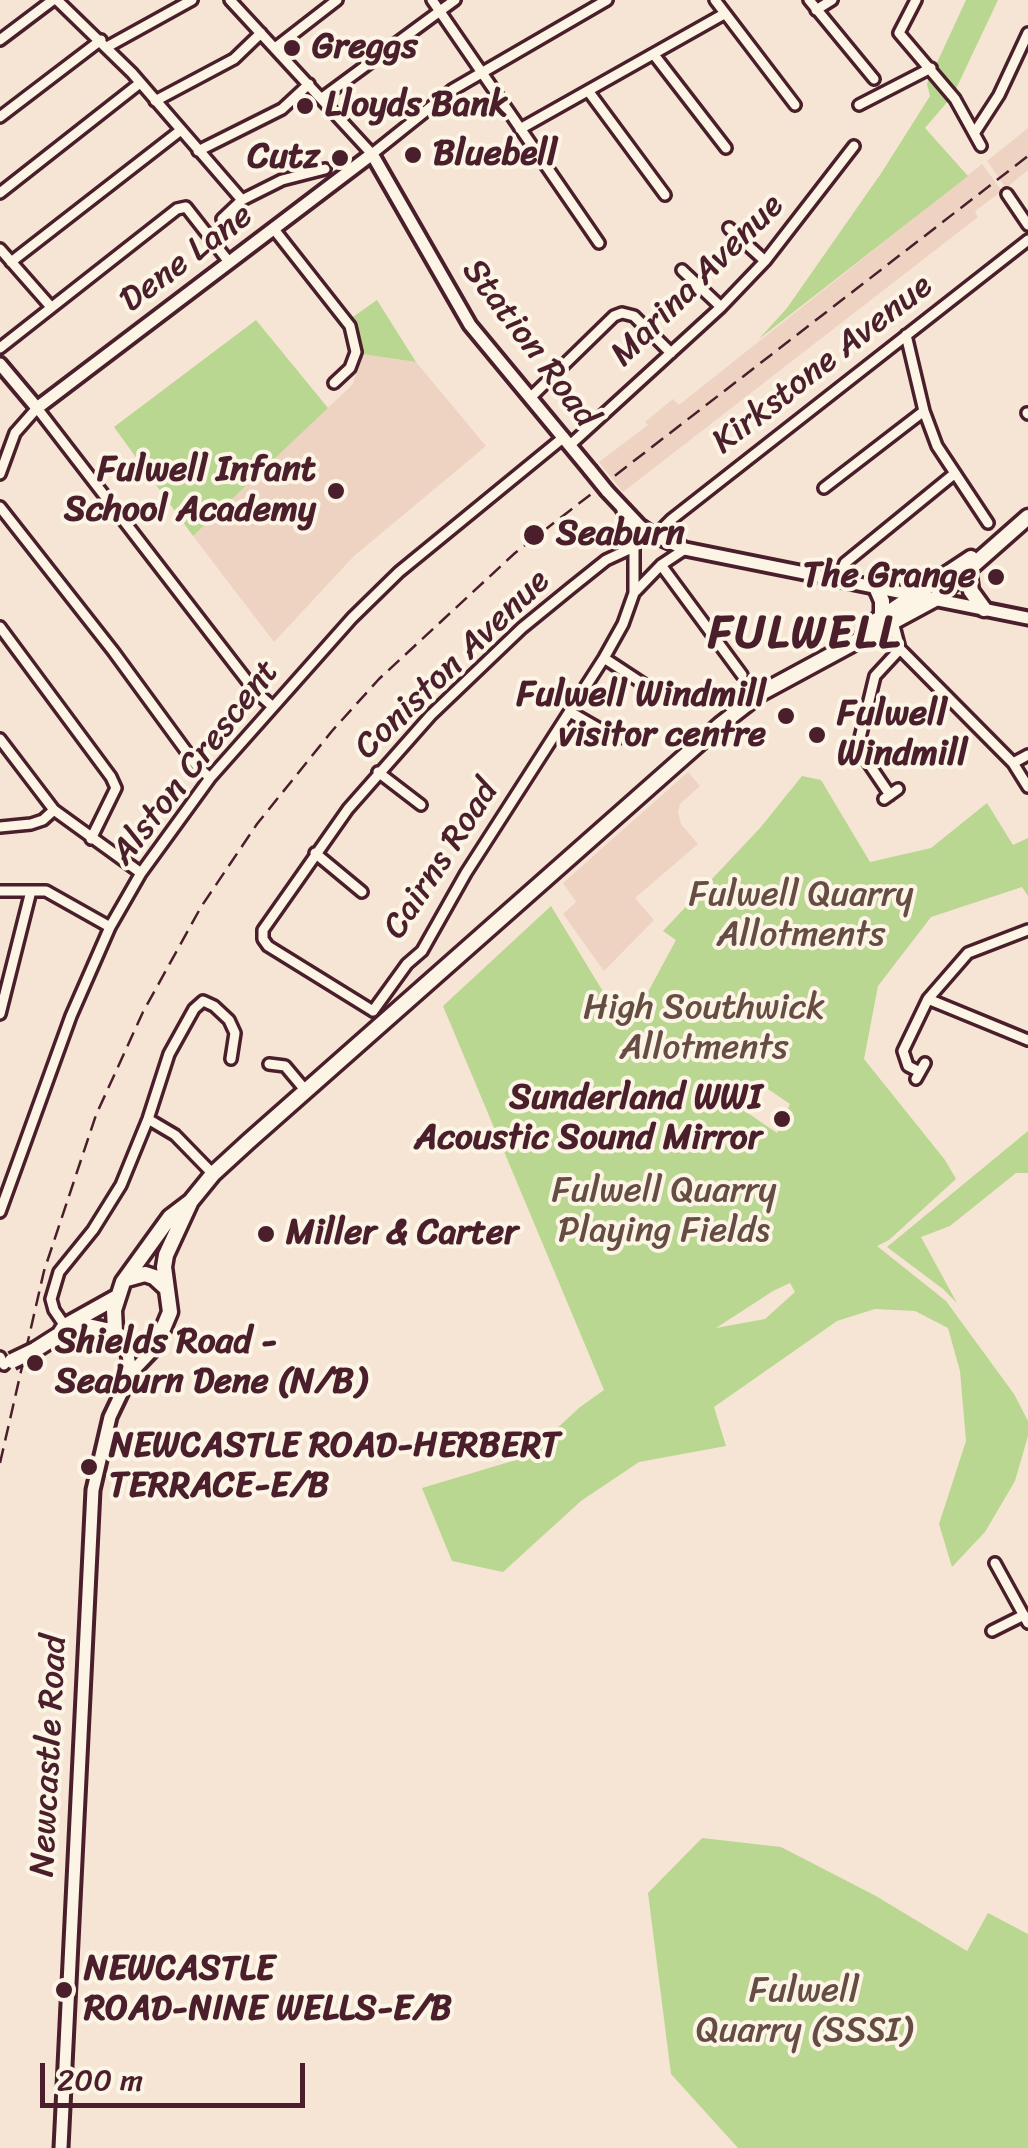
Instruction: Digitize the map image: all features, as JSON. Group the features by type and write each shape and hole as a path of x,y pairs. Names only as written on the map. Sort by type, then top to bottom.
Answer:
{"highway":[{"path":"4,1363 35,1350 116,1297 170,1217 191,1201 213,1174 720,725 761,693 887,619 935,599 1028,517"},
{"path":"887,619 913,595 996,543"},
{"path":"968,568 971,590 984,610"},
{"path":"876,587 887,619"},
{"path":"61,1331 88,1326 145,1344 160,1336 170,1312 166,1256 191,1201"},
{"path":"126,1278 146,1274 167,1289"},
{"path":"116,1297 121,1337"}],"main road":[{"name":"Dene Lane","path":"37,408 372,154"},
{"name":"Station Road","path":"372,154 470,324 622,510 655,536 685,549 1028,618"},
{"path":"0,364 37,408"},
{"name":"Newcastle Road","path":"61,2148 93,1490 110,1417 131,1373 160,1336"},
{"path":"121,1337 131,1373"}],"street":[{"path":"0,40 55,0 104,44 242,200"},
{"path":"0,117 104,44 192,0"},
{"path":"230,0 372,154 452,90 592,4 607,0"},
{"path":"275,48 337,0"},
{"path":"432,0 599,243"},
{"path":"322,98 455,0"},
{"path":"715,0 794,105"},
{"path":"809,0 874,79"},
{"path":"816,10 832,0"},
{"path":"916,0 899,33 930,68 980,146"},
{"path":"520,130 724,14"},
{"path":"155,101 234,59 261,33"},
{"path":"974,132 999,95 1028,33"},
{"path":"654,56 726,148"},
{"path":"865,105 930,68"},
{"path":"0,194 140,83"},
{"path":"198,151 282,109 309,84"},
{"path":"589,92 666,195"},
{"path":"12,262 181,130"},
{"name":"Marina Avenue","path":"567,441 721,307 765,261 854,146"},
{"name":"Dene Lane","path":"222,218 242,200 282,180 325,169"},
{"path":"1007,194 1028,223"},
{"path":"0,348 176,208 186,206 229,262"},
{"path":"274,228 350,326 356,340 350,368 334,383"},
{"path":"729,228 765,261"},
{"name":"Kirkstone Avenue","path":"655,536 672,518 1028,240"},
{"path":"0,249 51,307"},
{"path":"682,270 721,307"},
{"path":"532,397 614,316 622,313 634,316 671,353"},
{"path":"906,335 924,411 938,446 988,523"},
{"path":"0,474 15,434 37,408 255,691 272,706"},
{"path":"824,488 924,411"},
{"name":"Alston Crescent","path":"0,1212 71,1016 110,927 140,873 210,778 352,618 399,572 567,441"},
{"path":"839,578 844,563 954,474"},
{"path":"0,507 210,778"},
{"name":"Cairns Road","path":"408,999 395,979 422,951 466,873 624,624 634,594 634,547 622,510"},
{"name":"Coniston Avenue","path":"373,1011 268,946 263,930 315,853 378,772 430,714 522,628 606,560 634,547"},
{"name":"Cairns Road","path":"634,594 661,565 685,549"},
{"path":"661,565 742,674"},
{"path":"887,619 900,649 1012,763 1028,787"},
{"path":"0,627 112,777 116,788 90,839"},
{"path":"891,794 867,761 860,738 870,686 900,649"},
{"path":"604,658 646,685"},
{"path":"570,712 616,739"},
{"path":"0,739 54,810 140,873"},
{"path":"1012,763 1028,755"},
{"path":"378,772 421,805"},
{"path":"0,826 31,824 54,810"},
{"path":"315,853 362,892"},
{"path":"0,1014 31,891"},
{"path":"0,892 46,891 110,927"},
{"path":"920,1071 908,1066 903,1051 928,999 968,954 1028,930"},
{"path":"378,1026 373,1011 395,979"},
{"path":"928,999 1028,1040"},
{"path":"61,1331 51,1299 59,1272 93,1230 121,1185 170,1054 194,1009 203,1001 229,1020 235,1034 231,1060"},
{"path":"235,1034 247,1031"},
{"path":"270,1064 289,1062 306,1091"},
{"path":"148,1119 176,1135 213,1174"},
{"path":"992,1630 1026,1619 1023,1602 995,1563"}],"shaded area":[{"path":"1028,128 1028,170 1006,188 987,161"},
{"path":"982,164 1002,191 975,211 978,217 623,492 599,462 648,425 645,422 673,399 679,405"},
{"name":"Fulwell Infant School Academy","path":"362,354 416,362 486,446 354,556 274,642 193,536 353,384"},
{"path":"688,772 700,786 680,804 678,812 681,824 698,844 635,898 654,920 604,971 563,914 576,902 563,883"}],"green space":[{"path":"966,0 998,0 955,91 935,67"},
{"path":"929,77 948,101 925,128 968,176 759,339 787,308 882,172 930,96"},
{"path":"377,300 416,362 362,354 360,336 350,319"},
{"path":"256,320 328,408 193,536 114,427"},
{"path":"802,776 821,780 870,862 931,848 987,803 1013,845 1028,838 1028,896 1022,887 931,917 878,986 864,1059 956,1179 889,1240 877,1246 946,1301 1014,1394 1028,1421 1028,1436 1015,1481 985,1532 952,1567 939,1524 966,1441 960,1371 948,1328 915,1311 875,1309 837,1321 714,1407 726,1446 639,1462 581,1501 503,1572 452,1561 422,1488 526,1457 604,1390 443,1006 551,906 627,1031 676,940 663,931 760,828","holes":["762,1085 790,1104 777,1133 739,1107","790,1283 795,1292 765,1319 716,1328"]},
{"path":"1028,1131 1028,1173 1016,1173 950,1226 921,1237 957,1303 887,1247"},
{"name":"Fulwell Quarry (SSSI)","path":"702,1838 781,1847 876,1896 967,1951 988,1913 1028,1934 1028,2148 738,2148 671,2074 648,1893"}],"railway":[{"path":"0,1463 44,1271 96,1115 143,1012 201,907 257,824 379,679 515,553 1028,156"}],"place":[{"name":"Greggs","path":"292,48"},
{"name":"Lloyds Bank","path":"305,106"},
{"name":"Bluebell","path":"413,155"},
{"name":"Cutz","path":"340,158"},
{"name":"Fulwell Infant School Academy","path":"336,491"},
{"name":"Seaburn","path":"534,535"},
{"name":"The Grange","path":"996,577"},
{"name":"Fulwell Windmill visitor centre","path":"786,716"},
{"name":"Fulwell Windmill","path":"817,735"},
{"name":"Sunderland WWI Acoustic Sound Mirror","path":"782,1119"},
{"name":"Miller & Carter","path":"266,1234"},
{"name":"Shields Road - Seaburn Dene (N/B)","path":"35,1363"},
{"name":"NEWCASTLE ROAD-HERBERT TERRACE-E/B","path":"89,1467"},
{"name":"NEWCASTLE ROAD-NINE WELLS-E/B","path":"64,1990"}],"district":[{"name":"FULWELL","path":"805,636"}],"park label":[{"name":"Fulwell Quarry Allotments","path":"801,916"},
{"name":"High Southwick Allotments","path":"704,1029"},
{"name":"Fulwell Quarry Playing Fields","path":"664,1212"}]}
